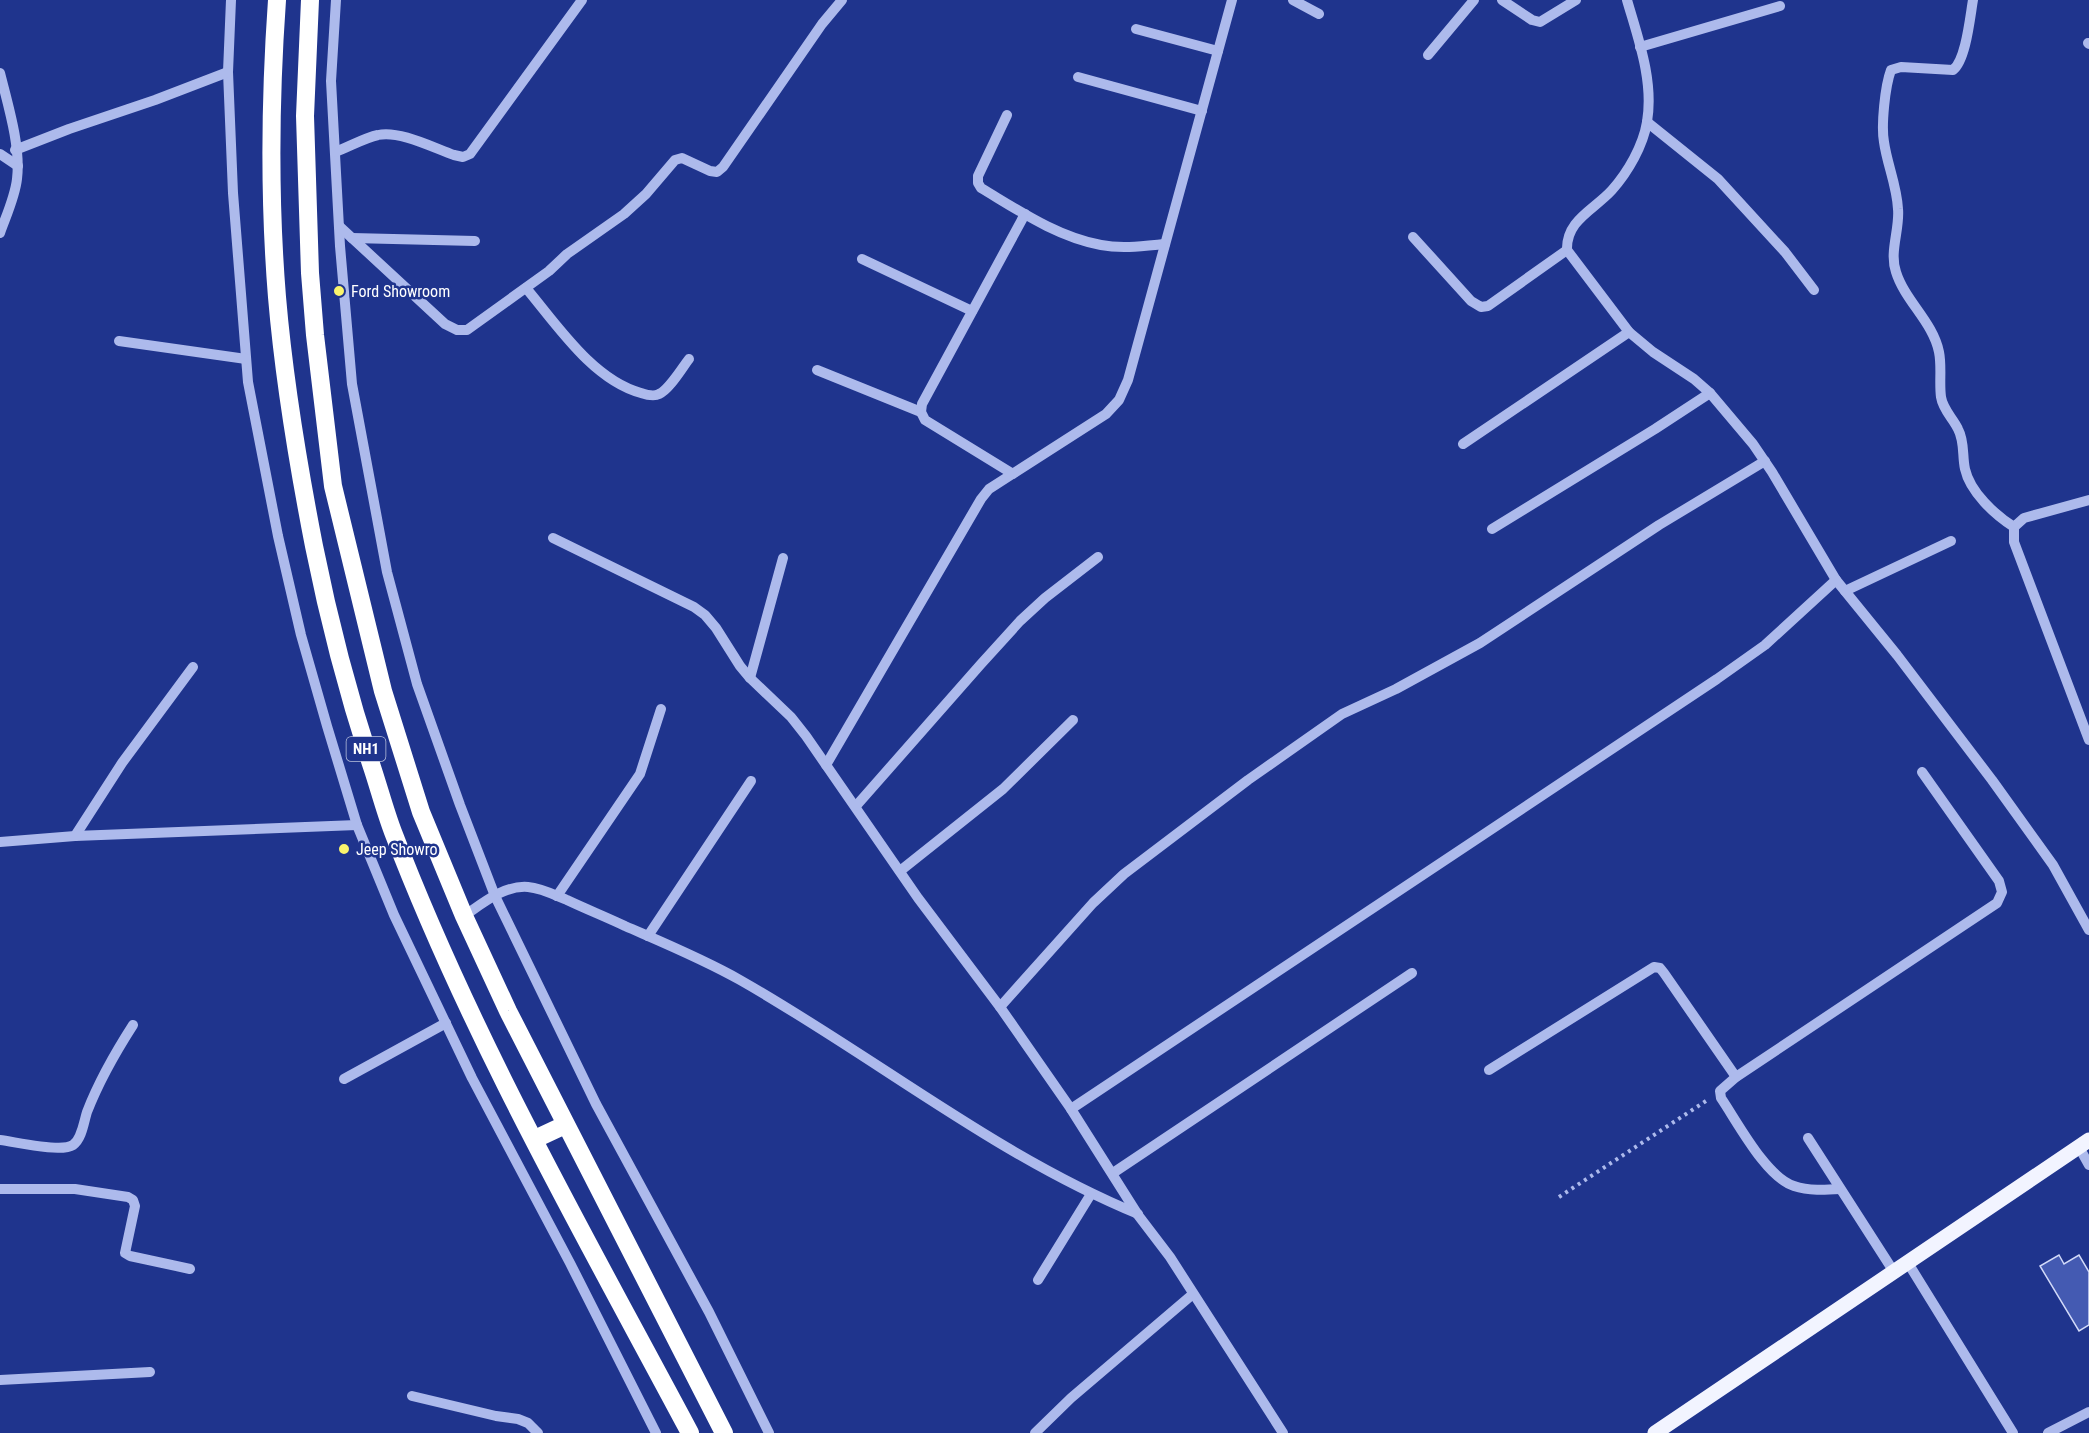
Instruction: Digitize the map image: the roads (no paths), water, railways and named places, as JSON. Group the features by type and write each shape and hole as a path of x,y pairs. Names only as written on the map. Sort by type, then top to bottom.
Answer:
{"highway":[{"name":"NH1","path":"277,0 273,55 272,142 273,233 277,299 295,438 322,584 357,723 391,828 473,1018 690,1433"},
{"name":"NH1","path":"310,0 305,116 310,273 333,486 359,600 399,747 420,812 464,916 508,1011 724,1433"},
{"path":"535,1139 565,1125"}],"main road":[{"path":"1655,1433 2084,1143"}],"street":[{"path":"231,0 228,72 232,193 248,382 301,635 357,825 394,915 472,1078 570,1263 656,1433"},
{"path":"336,0 331,81 339,226 352,384 387,572 417,684 495,896 596,1104 708,1312 769,1433"},
{"path":"335,152 375,135 386,133 402,136 454,155 463,157 470,154 582,0"},
{"path":"339,226 445,324 457,330 467,330 630,209 675,160 682,158 710,171 717,172 723,167 822,24 842,0"},
{"path":"826,765 974,510 989,489 1106,414 1119,400 1128,380 1232,0"},
{"path":"1293,0 1319,14"},
{"path":"1428,55 1474,0"},
{"path":"1502,0 1532,20 1540,22 1576,0"},
{"path":"1627,0 1648,86 1647,122 1640,147 1627,170 1612,189 1572,226 1567,239 1567,250 1629,332 1653,352 1694,379 1721,403 1765,461 1836,580 1897,655 2053,865 2089,930"},
{"path":"1973,0 1962,56 1957,67 1953,70 1901,67 1891,70 1882,125 1898,209 1893,259 1896,272 1939,351 1941,401 1948,416 1958,429 1963,444 1965,472 1987,505 2014,527"},
{"path":"1640,47 1780,6"},
{"path":"1136,29 1218,51"},
{"path":"15,150 228,72"},
{"path":"0,73 12,124 18,166 17,182 0,233"},
{"path":"1078,77 1202,111"},
{"path":"1007,115 978,176 981,188 1063,234 1101,245 1130,247 1165,244"},
{"path":"1647,122 1718,179 1785,252 1814,290"},
{"path":"0,154 18,166"},
{"path":"1013,474 925,420 921,412 922,404 1025,214"},
{"path":"1413,237 1471,301 1481,307 1488,306 1567,250"},
{"path":"352,238 475,241"},
{"path":"862,258 972,311"},
{"path":"526,288 576,347 600,371 617,383 651,396 659,395 689,359"},
{"path":"1463,444 1629,332"},
{"path":"119,340 246,359"},
{"path":"818,370 921,412"},
{"path":"1492,529 1710,393"},
{"path":"1000,1007 1093,903 1116,881 1230,794 1342,714 1396,689 1480,643 1659,525 1765,461"},
{"path":"2089,500 2024,518 2014,527 2014,542 2089,740"},
{"path":"553,538 694,607 705,615 750,678 790,717 1071,1109 1138,1215 1170,1257 1283,1433"},
{"path":"1845,591 1950,541"},
{"path":"856,806 1020,621 1044,598 1098,557"},
{"path":"750,678 783,558"},
{"path":"1071,1109 1766,645 1836,580"},
{"path":"75,836 122,763 193,667"},
{"path":"557,896 640,774 661,709"},
{"path":"900,871 1003,789 1073,720"},
{"path":"1840,1189 1811,1190 1793,1186 1781,1180 1769,1168 1721,1098 1720,1091 1736,1077 1997,903 2002,892 2000,881 1922,772"},
{"path":"648,936 751,781"},
{"path":"0,842 75,836 357,825"},
{"path":"464,916 513,887 530,886 648,936 738,978 998,1143 1091,1194 1138,1215"},
{"path":"1489,1070 1654,967 1660,968 1736,1077"},
{"path":"1113,1173 1412,973"},
{"path":"344,1079 446,1023"},
{"path":"0,1140 61,1148 72,1146 78,1140 101,1078 133,1025"},
{"path":"1808,1138 1894,1272"},
{"path":"2084,1143 2089,1165"},
{"path":"0,1189 75,1189 128,1197 133,1200 135,1206 125,1253 190,1269"},
{"path":"1038,1280 1091,1194"},
{"path":"1908,1263 2013,1433"},
{"path":"1035,1433 1071,1398 1193,1294"},
{"path":"0,1380 150,1372"},
{"path":"412,1396 518,1419 528,1423 538,1433"},
{"path":"2048,1433 2088,1415"}],"place":[{"name":"Ford Showroom","path":"339,291"},
{"name":"Jeep Showro","path":"344,849"}]}
